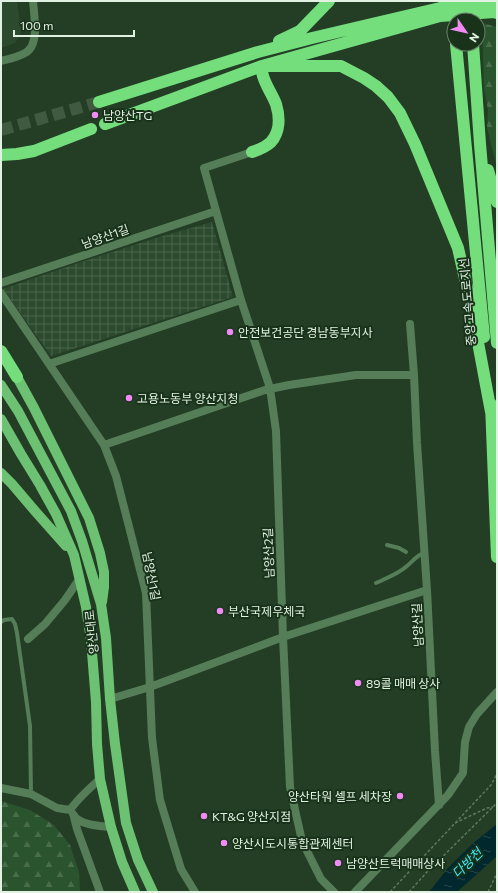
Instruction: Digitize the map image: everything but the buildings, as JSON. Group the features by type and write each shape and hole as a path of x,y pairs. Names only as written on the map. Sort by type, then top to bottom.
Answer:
{"highway":[{"path":"258,52 300,31 329,1"},
{"path":"452,1 453,12"},
{"path":"469,1 470,12"},
{"path":"99,102 258,52 440,8 497,2"},
{"path":"105,124 262,66 440,16 497,13"},
{"name":"중앙고속도로지선","path":"457,52 492,412 497,557"},
{"path":"474,52 497,343"},
{"path":"252,152 262,148 270,142 279,125 276,104 263,76 262,66"},
{"path":"262,66 341,66 376,86 388,97 400,113 415,144 458,248 492,412"},
{"path":"1,154 17,154 34,151 91,129"},
{"path":"480,144 497,202"},
{"path":"1,351 17,377"}],"main road":[{"path":"17,377 90,518 104,572 104,587 101,604"},
{"name":"양산대로","path":"1,385 18,411 71,511 82,541 101,604 106,638 115,744 126,823 138,860 153,892"},
{"name":"양산대로","path":"1,419 56,514 74,555 86,607 90,640 96,702 100,779 111,828 122,862 135,892"},
{"path":"1,474 12,484 74,555"}],"street":[{"path":"1,61 26,53 33,45 35,31 33,1"},
{"name":"남양산2길","path":"252,152 204,168 241,300 270,388 276,430 290,787 302,841 321,879 334,892"},
{"name":"남양산1길","path":"1,283 216,211"},
{"name":"남양산1길","path":"1,293 104,445 116,476 146,592 152,738 160,800 181,868 195,892"},
{"path":"49,364 241,300"},
{"name":"남양산길","path":"410,324 439,805"},
{"path":"104,445 270,388 288,384 356,375 414,375"},
{"path":"28,639 45,624 65,600 80,578"},
{"path":"110,699 150,687 283,637 427,590"},
{"path":"355,892 448,795 463,773 465,742 469,727 477,714 497,692"},
{"path":"100,779 76,802 72,813 100,892"},
{"path":"1,788 31,794 57,808 72,813 86,824 111,828"}],"lane":[{"path":"387,545 399,548 406,552"},
{"path":"376,583 394,575 419,555 425,553"},
{"path":"1,622 12,619 17,633 30,726 31,794"}],"path":[{"path":"390,892 491,785 497,774"},
{"path":"409,892 427,872 497,803"},
{"path":"453,824 487,808 493,807"},
{"path":"488,892 497,873"}],"shaded area":[{"path":"1,1 17,1 21,32 15,43 1,48"},
{"path":"212,222 233,297 51,356 3,289 78,263"}],"green space":[{"path":"486,24 497,27 497,167 487,128 488,110 484,89 483,52 486,52"},
{"path":"1,801 30,810 54,825 70,845 79,872 80,892 1,892"}],"water":[{"name":"다방천","path":"497,824 497,856 457,892 429,892 448,868 472,844"}],"tunnel":[{"path":"1,130 99,102"}],"place":[{"name":"남양산TG","path":"95,115"},
{"name":"안전보건공단 경남동부지사","path":"230,332"},
{"name":"고용노동부 양산지청","path":"129,398"},
{"name":"부산국제우체국","path":"220,611"},
{"name":"89콜 매매 상사","path":"358,683"},
{"name":"양산타워 셀프 세차장","path":"400,796"},
{"name":"KT&G 양산지점","path":"204,816"},
{"name":"양산시도시통합관제센터","path":"224,843"},
{"name":"남양산트럭매매상사","path":"338,863"}]}
